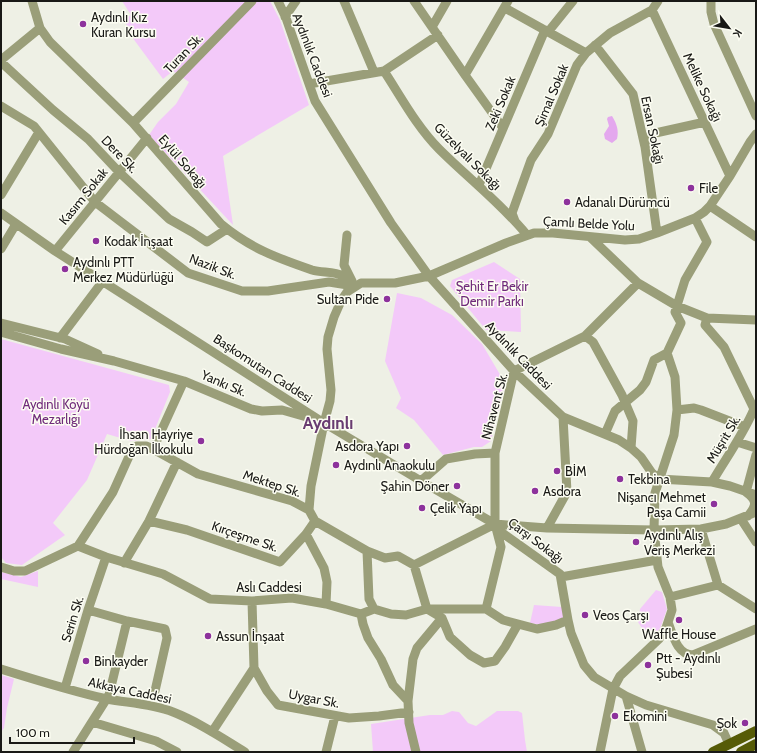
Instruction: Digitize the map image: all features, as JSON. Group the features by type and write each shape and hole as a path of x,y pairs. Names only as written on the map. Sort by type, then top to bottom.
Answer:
{"main road":[{"path":"714,752 756,731"},
{"path":"741,752 756,744"}],"street":[{"name":"Eylül Sokağı","path":"32,1 40,28 50,42 134,122 227,229 256,249 315,271 334,273 343,276 354,286"},
{"name":"Turan Sk.","path":"134,122 252,1"},
{"path":"281,7 296,1"},
{"path":"344,1 374,72"},
{"path":"414,1 503,128"},
{"path":"432,26 447,1"},
{"name":"Zeki Sokak","path":"479,185 547,31 573,1"},
{"path":"652,10 658,1"},
{"path":"711,1 711,12 714,24 756,116"},
{"path":"465,75 507,4 547,31 586,54"},
{"name":"Aydınlık Caddesi","path":"281,7 315,101 391,223 429,276 514,371 564,417 604,434 631,448 641,457 652,473 659,479"},
{"name":"Şimal Sokak","path":"516,221 512,213 531,160 548,134 577,65 595,45 610,33 652,10"},
{"name":"Melike Sokağı","path":"652,10 730,176"},
{"path":"1,61 40,28"},
{"path":"309,84 384,71 438,35"},
{"name":"Ersan Sokağı","path":"595,45 633,94 645,147 658,233"},
{"name":"Dere Sk.","path":"1,61 52,110 88,139 119,172 169,219 207,242 227,229"},
{"name":"Güzelyalı Sokağı","path":"384,71 426,133 439,148 516,221 527,235"},
{"name":"Nazik Sk.","path":"1,106 34,126 95,202 188,273 242,291 268,291 329,282 354,286 364,282 395,283 429,276"},
{"path":"645,147 651,134 705,122"},
{"path":"1,195 39,132"},
{"name":"Çamlı Belde Yolu","path":"429,276 527,235 543,232 631,240 658,233 695,218 710,206 730,176 746,147 756,134"},
{"name":"Kasım Sokak","path":"55,251 147,138"},
{"path":"710,206 756,238"},
{"name":"Başkomutan Caddesi","path":"1,213 55,251 324,423 494,524 547,528 654,530 702,529 726,524 749,515"},
{"path":"604,434 615,411 640,390 646,382 654,360 667,353 681,323 675,312 685,280 707,242 695,218"},
{"path":"1,249 16,224"},
{"path":"309,510 311,486 331,396 327,349 329,330 344,296 354,286 344,265 347,234"},
{"path":"590,237 638,283 706,322 756,320"},
{"path":"60,338 103,281"},
{"name":"Nihavent Sk.","path":"486,610 501,547 494,524 495,453 514,371 585,336 638,283"},
{"name":"Müşrit Sk.","path":"706,322 724,347 754,409 753,417 745,427 712,482"},
{"name":"Yankı Sk.","path":"1,323 60,338 114,361"},
{"name":"Yankı Sk.","path":"1,332 61,349 114,361 184,382 251,409 262,411 282,410 324,423"},
{"path":"585,336 593,342 633,421 631,448"},
{"path":"600,752 613,689 620,676 658,639 668,622 672,610 670,598 660,574 654,530 654,501 659,479 674,435 678,410 674,377 667,353"},
{"path":"153,449 184,382"},
{"path":"678,410 694,408 745,427"},
{"path":"547,528 567,492 564,417"},
{"path":"737,442 756,448"},
{"name":"Mektep Sk.","path":"78,546 113,492 131,452 137,446 146,446 153,449 198,474 292,501 309,510 315,521"},
{"path":"421,481 446,459 475,454 495,453"},
{"path":"746,492 756,455"},
{"path":"124,563 149,521 177,462"},
{"path":"659,479 712,482 730,486 756,495"},
{"path":"746,492 752,497 755,503 754,508 749,515 756,542"},
{"name":"Kırçeşme Sk.","path":"149,521 187,530 280,562 306,534 315,521"},
{"path":"315,521 366,551 385,558 398,556 414,565 427,609 442,618 450,637 470,655 484,663 495,661 518,624"},
{"path":"414,565 494,524"},
{"name":"Çarşı Sokağı","path":"494,524 501,532 560,574 568,620 584,665 594,677 626,696 666,712 713,725 724,733 729,744"},
{"path":"702,529 718,585 756,609"},
{"path":"306,534 324,568 326,582 326,604"},
{"path":"1,567 3,569 14,571 25,571 78,546"},
{"name":"Aslı Caddesi","path":"78,546 124,563 163,574 210,599 252,601 292,598 326,604 361,614"},
{"path":"366,551 370,599 374,609"},
{"name":"Serin Sk.","path":"65,688 88,610 106,557"},
{"path":"561,576 657,560"},
{"path":"670,598 718,585"},
{"name":"Uygar Sk.","path":"252,601 254,668 267,691 278,705 349,718 409,712"},
{"path":"408,701 393,685 381,659 368,638 361,614 374,609 391,614 406,615 427,609 486,610 503,620 537,629 556,625 568,620"},
{"path":"88,610 127,621 164,629 167,638 155,691"},
{"path":"416,752 412,737 408,701 414,653 442,618"},
{"path":"74,752 109,695 127,621"},
{"path":"668,622 679,648 682,652 688,655 693,655 756,629"},
{"path":"212,732 254,668"},
{"name":"Akkaya Caddesi","path":"1,669 107,699 161,708 193,721 246,752"},
{"path":"626,696 642,752"},
{"path":"326,752 335,716"},
{"path":"92,722 156,741 177,752"}],"green space":[{"path":"122,1 270,1 280,20 309,105 223,156 233,225 149,135 158,122 176,104 189,82 173,71 163,79 132,37 124,19 131,15"},
{"name":"Şehit Er Bekir Demir Parkı","path":"494,262 520,279 521,332 486,330 450,286 452,280"},
{"path":"397,293 421,298 452,315 482,344 505,383 491,441 482,447 474,447 443,455 414,420 396,408 401,398 385,361"},
{"name":"Aydınlı Köyü Mezarlığı","path":"1,339 169,385 170,392 151,439 131,441 107,434 87,480 53,523 65,535 22,565 6,563 1,557"},
{"path":"38,571 38,587 1,579 1,572 21,577"},
{"path":"656,590 662,592 667,609 660,629 654,634 647,636 638,622 640,609"},
{"path":"534,605 562,607 564,619 542,625 530,623"},
{"path":"1,675 14,679 4,728 1,732"},
{"path":"452,711 459,712 468,723 476,726 497,711 518,711 522,713 527,752 373,752 371,724 430,715 443,715"}],"shaded area":[{"path":"612,116 618,133 617,139 612,143 605,139 604,134 609,126 607,119 608,117"}],"place":[{"name":"Aydınlı Kız Kuran Kursu","path":"83,24"},
{"name":"File","path":"691,188"},
{"name":"Adanalı Dürümcü","path":"567,202"},
{"name":"Kodak İnşaat","path":"96,241"},
{"name":"Aydınlı PTT Merkez Müdürlüğü","path":"65,269"},
{"name":"Sultan Pide","path":"387,299"},
{"name":"İhsan Hayriye Hürdoğan İlkokulu","path":"201,441"},
{"name":"Asdora Yapı","path":"407,446"},
{"name":"Aydınlı Anaokulu","path":"336,465"},
{"name":"BİM","path":"557,471"},
{"name":"Tekbina","path":"620,479"},
{"name":"Şahin Döner","path":"457,486"},
{"name":"Asdora","path":"535,491"},
{"name":"Nişancı Mehmet Paşa Camii","path":"714,504"},
{"name":"Çelik Yapı","path":"422,508"},
{"name":"Aydınlı Alış Veriş Merkezi","path":"636,542"},
{"name":"Veos Çarşı","path":"585,615"},
{"name":"Waffle House","path":"679,620"},
{"name":"Assun İnşaat","path":"208,636"},
{"name":"Binkayder","path":"86,661"},
{"name":"Ptt - Aydınlı Şubesi","path":"648,665"},
{"name":"Ekomini","path":"615,716"},
{"name":"Şok","path":"745,723"}],"district":[{"name":"Aydınlı","path":"328,423"}]}
